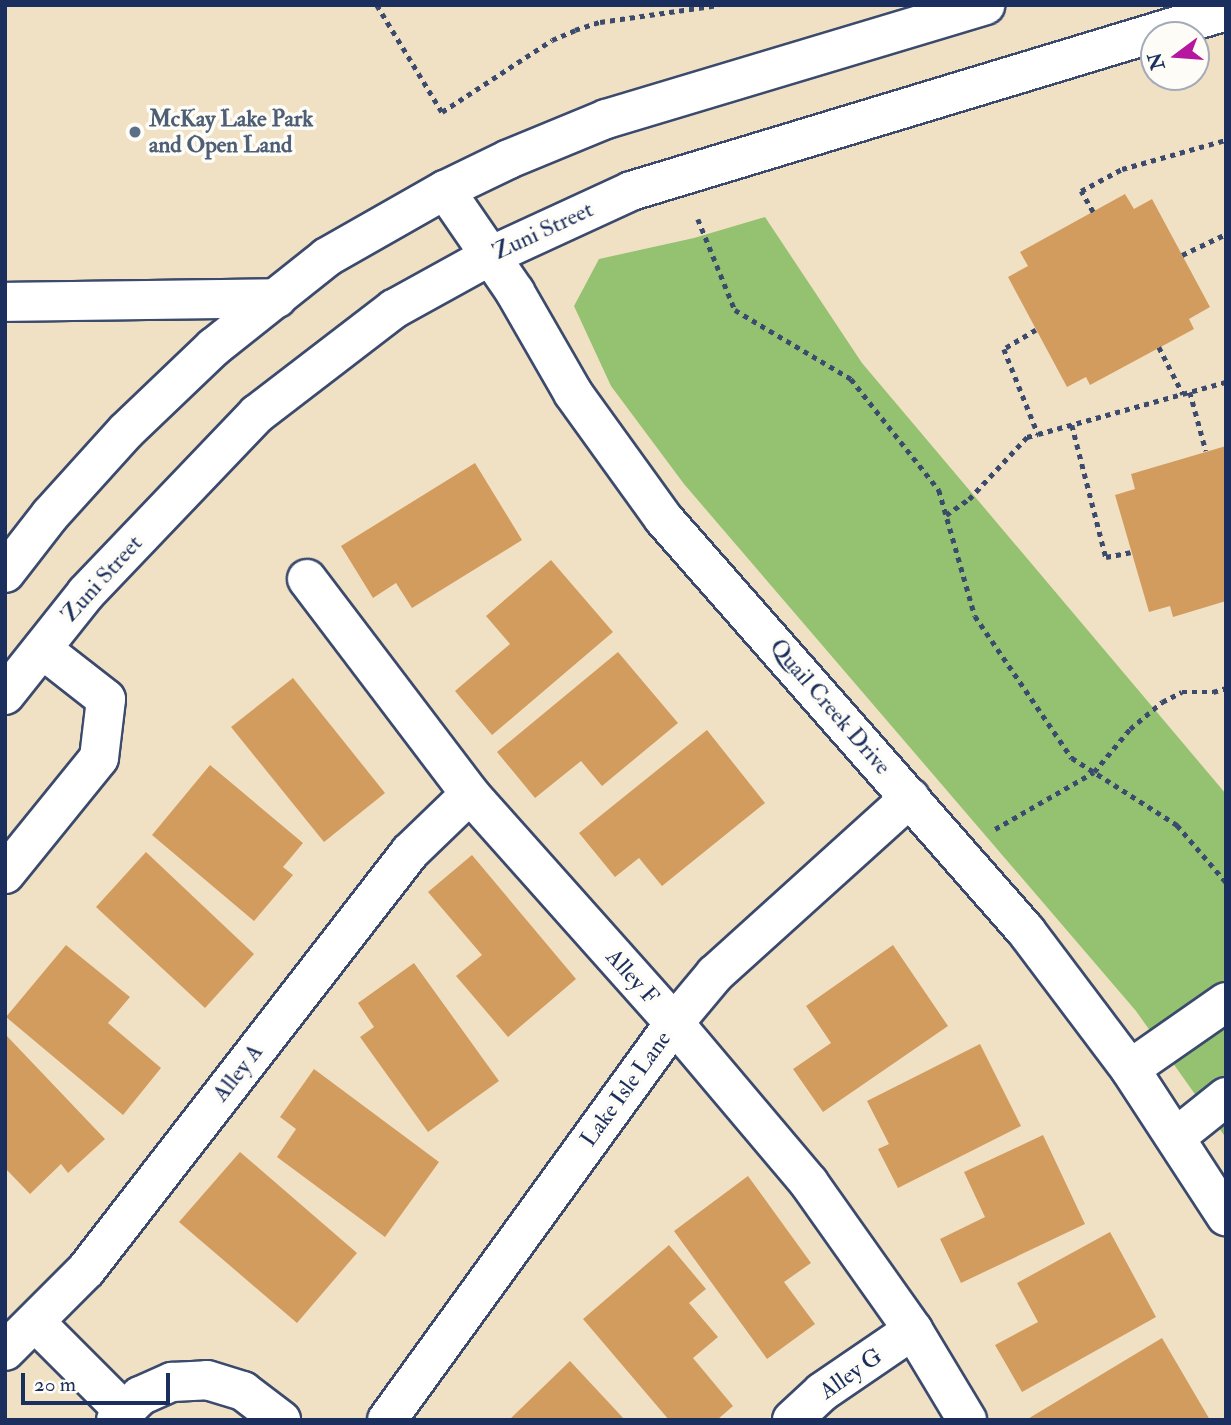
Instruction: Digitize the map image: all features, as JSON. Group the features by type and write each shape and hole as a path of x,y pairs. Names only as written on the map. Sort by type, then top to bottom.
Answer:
{"street":[{"path":"5,573 50,515 126,431 214,347 327,257 445,190 509,159 645,105 985,5"},
{"name":"Zuni Street","path":"5,695 86,593 257,414 394,309 490,256 632,191 1226,11"},
{"name":"Quail Creek Drive","path":"445,190 515,292 573,393 663,518 1026,931 1130,1069 1226,1216"},
{"path":"5,302 277,298"},
{"name":"Alley F","path":"307,579 470,794 674,1023 809,1183 913,1331 967,1420"},
{"path":"5,874 99,758 106,699 42,649"},
{"name":"Alley A","path":"5,1351 86,1270 410,852 470,794"},
{"name":"Lake Isle Lane","path":"403,1413 674,1023 715,974 910,798"},
{"path":"1130,1069 1226,1002"},
{"path":"1176,1137 1226,1097"},
{"path":"34,1322 119,1415 140,1396 172,1382 208,1380 243,1391 281,1420"},
{"name":"Alley G","path":"792,1420 822,1392 913,1331"}],"path":[{"path":"377,5 442,112 552,40 575,30 600,22 719,5"},
{"path":"1093,212 1081,191 1122,169 1226,140"},
{"path":"698,219 735,310 851,379 939,490 975,616 1072,758 1177,825 1226,882"},
{"path":"1182,256 1226,234"},
{"path":"1037,330 1004,349 1038,434"},
{"path":"1159,347 1183,394"},
{"path":"946,515 969,499 1027,437 1226,382"},
{"path":"1190,392 1206,451"},
{"path":"1072,425 1106,557 1131,552"},
{"path":"954,849 1000,827 1094,772 1130,730 1162,702 1182,691 1213,692 1226,688"}],"green space":[{"path":"765,217 862,363 1226,794 1226,1138 1136,1011 684,484 611,386 574,306 599,259 694,238"}],"building":[{"path":"1125,194 1134,209 1152,199 1210,307 1189,319 1194,329 1090,385 1086,377 1067,387 1008,277 1028,266 1020,252"},
{"path":"1226,446 1226,601 1173,617 1170,606 1149,612 1115,495 1135,489 1131,474"},
{"path":"475,463 522,540 412,608 396,583 373,598 341,546"},
{"path":"551,560 613,632 492,735 455,691 510,644 486,616"},
{"path":"618,652 678,723 602,786 581,761 535,798 497,752"},
{"path":"293,678 385,793 324,842 231,727"},
{"path":"707,730 765,803 662,886 639,858 615,877 579,833"},
{"path":"210,765 303,843 283,867 293,875 254,921 152,835"},
{"path":"146,852 254,954 205,1008 96,907"},
{"path":"472,855 576,979 508,1037 456,976 482,955 428,892"},
{"path":"66,945 130,997 108,1023 161,1068 123,1115 6,1017"},
{"path":"893,945 948,1026 823,1112 793,1069 831,1043 806,1006"},
{"path":"414,963 499,1081 428,1132 360,1037 374,1027 358,1003"},
{"path":"5,1034 105,1139 68,1173 61,1164 30,1194 5,1168"},
{"path":"980,1044 1021,1126 898,1188 878,1149 889,1144 867,1101"},
{"path":"314,1069 439,1162 385,1237 277,1157 296,1129 280,1117"},
{"path":"1043,1135 1085,1224 961,1283 940,1239 985,1217 964,1172"},
{"path":"240,1152 357,1253 297,1323 179,1222"},
{"path":"748,1176 811,1263 784,1282 815,1324 767,1359 674,1231"},
{"path":"1110,1232 1156,1317 1022,1392 995,1345 1038,1322 1017,1283"},
{"path":"669,1245 706,1289 689,1303 718,1337 693,1358 733,1406 717,1420 669,1420 583,1319"},
{"path":"1162,1338 1210,1420 1026,1420"},
{"path":"570,1361 625,1420 509,1420"}],"place":[{"name":"McKay Lake Park and Open Land","path":"135,132"}]}
